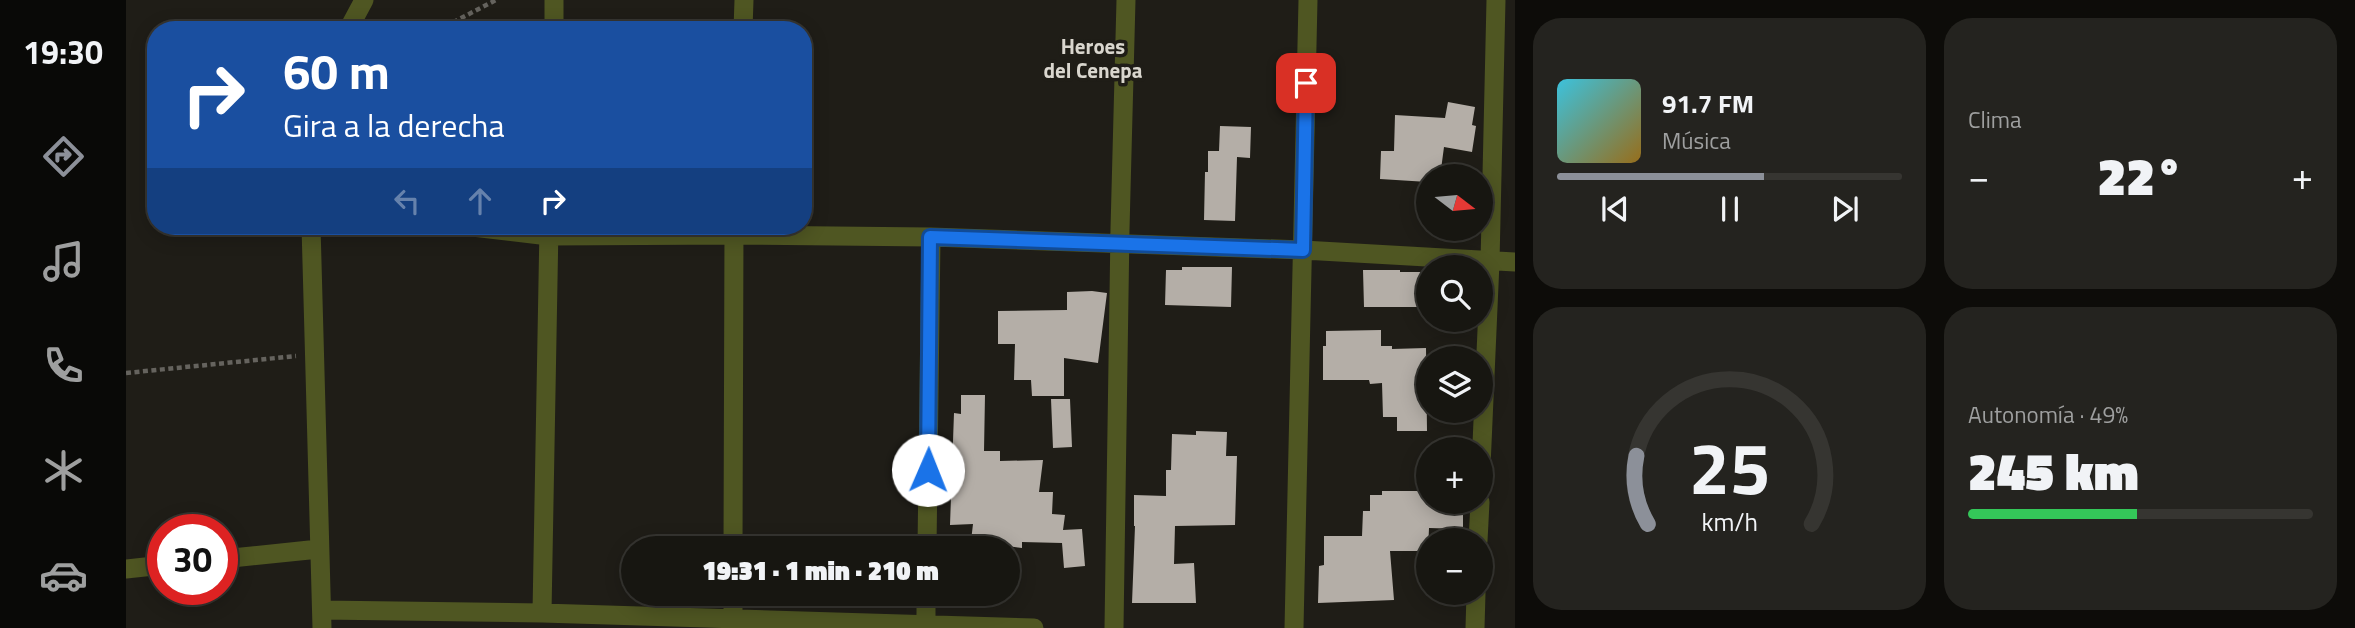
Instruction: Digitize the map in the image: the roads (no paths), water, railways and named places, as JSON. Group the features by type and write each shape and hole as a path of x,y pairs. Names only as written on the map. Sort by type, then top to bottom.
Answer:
{"street":[{"path":"353,21 364,0"},
{"path":"554,0 554,21"},
{"path":"743,21 744,0"},
{"path":"1114,628 1126,0"},
{"path":"1294,628 1308,0"},
{"path":"1490,255 1496,0"},
{"path":"812,233 1303,250 1416,257"},
{"path":"311,235 322,619 542,613 1034,628"},
{"path":"542,613 549,235"},
{"path":"733,536 734,235"},
{"path":"927,536 930,237"},
{"path":"1493,262 1515,262"},
{"path":"1482,437 1487,332"},
{"path":"238,557 319,549"},
{"path":"126,569 147,567"},
{"path":"1475,628 1476,605"},
{"path":"733,606 733,618"},
{"path":"926,606 926,626"}],"district":[{"name":"Heroes del Cenepa","path":"1093,59"}]}
